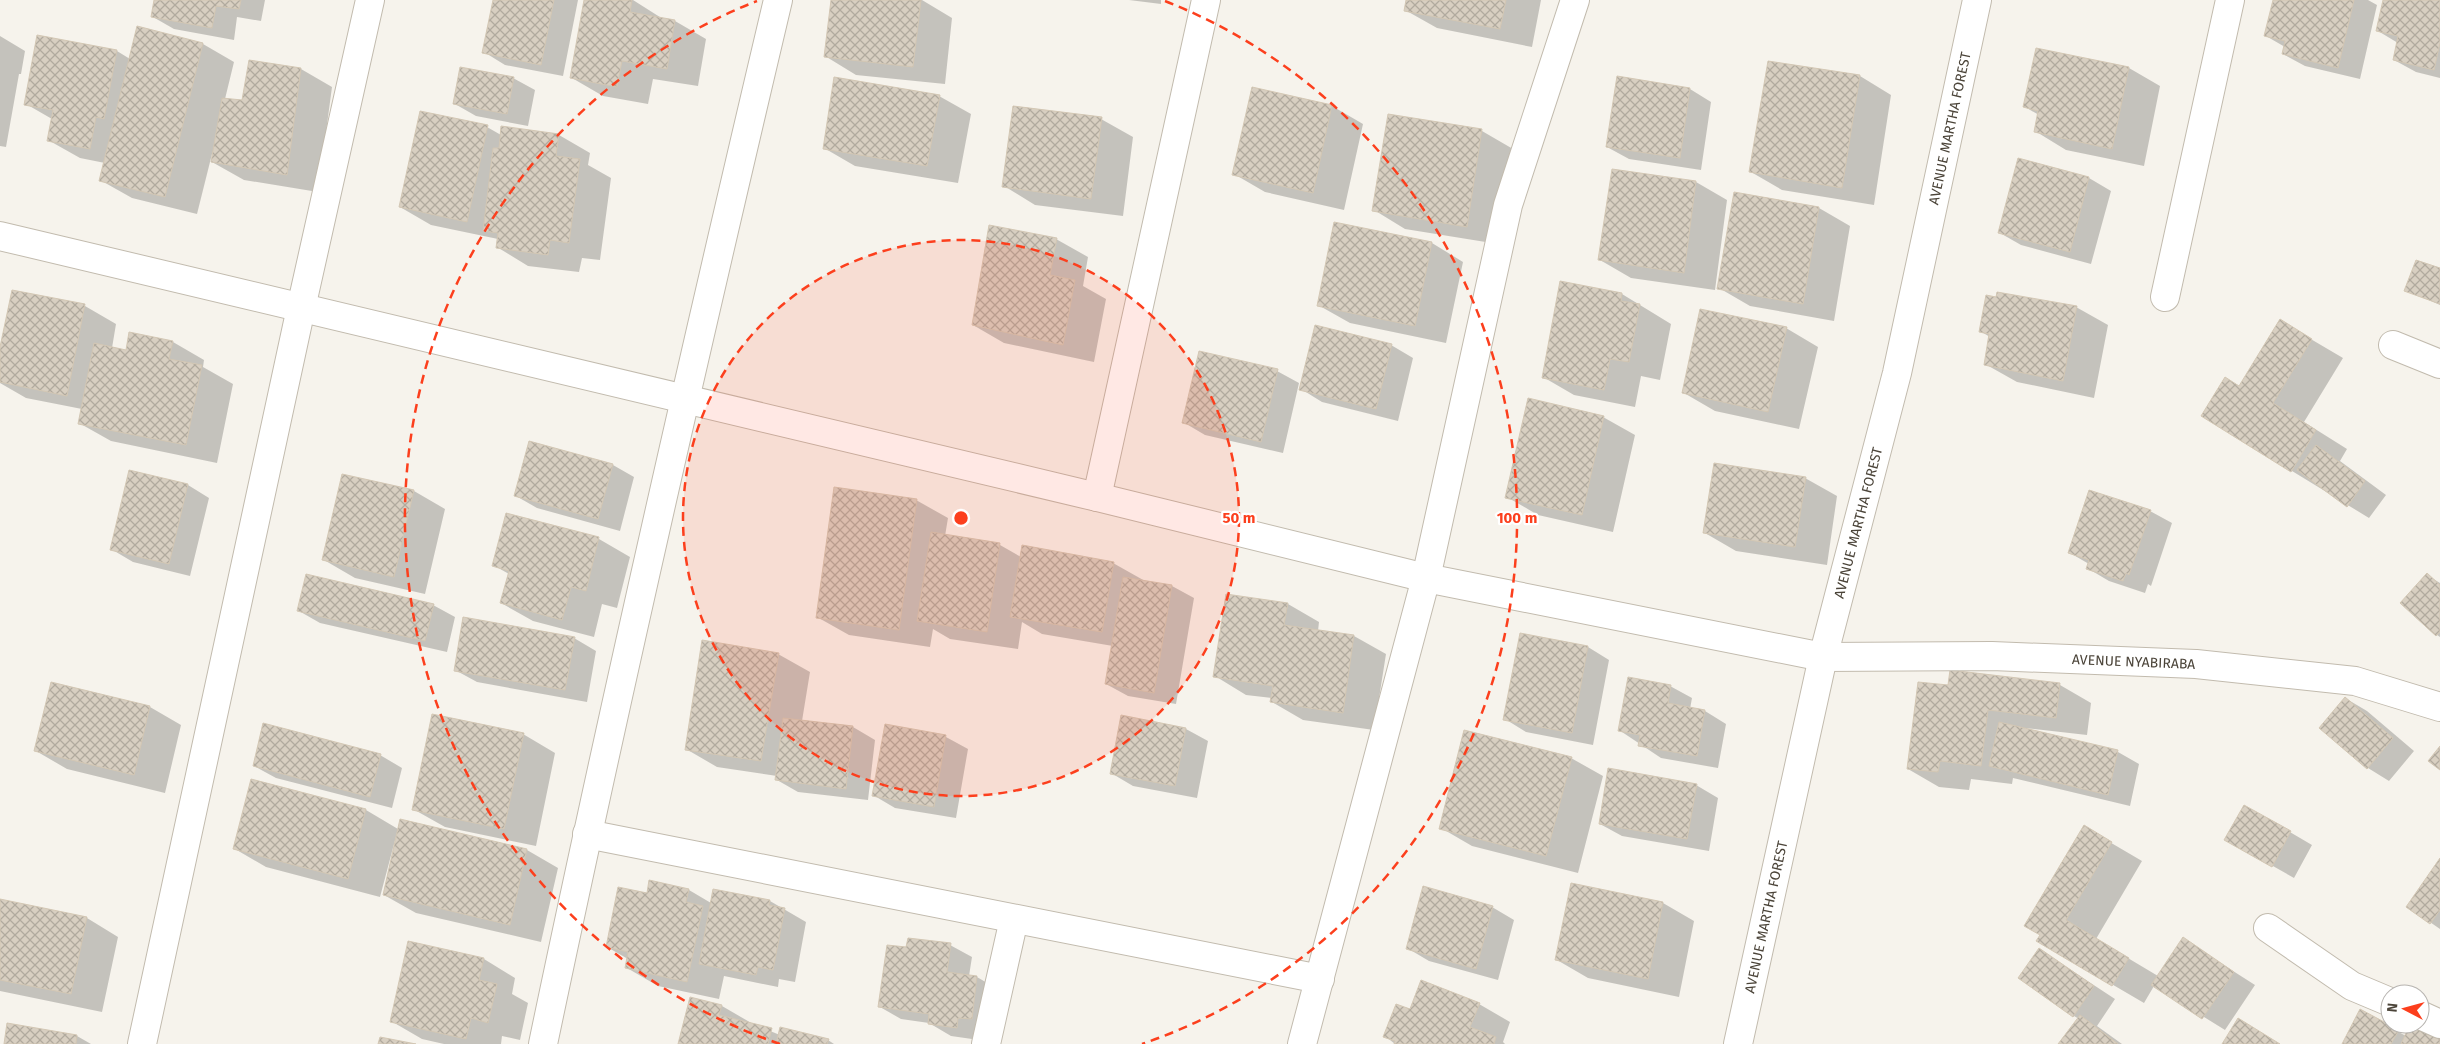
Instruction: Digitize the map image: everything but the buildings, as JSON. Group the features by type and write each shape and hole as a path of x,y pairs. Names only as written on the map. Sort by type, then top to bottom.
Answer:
{"street":[{"path":"142,1044 301,308 370,0"},
{"path":"543,1044 587,834 684,399 778,0"},
{"path":"1097,497 1206,0"},
{"path":"1302,1044 1426,578 1508,206 1575,0"},
{"name":"AVENUE MARTHA FOREST","path":"1738,1044 1823,657 1897,373 1977,0"},
{"path":"2165,297 2230,0"},
{"name":"AVENUE NYABIRABA","path":"0,236 1097,497 1426,578 1823,657 1992,656 2196,664 2356,681 2440,707"},
{"path":"2393,345 2440,364"},
{"path":"587,834 1320,979"},
{"path":"986,1044 1014,919"},
{"path":"2268,928 2352,986 2380,998"}]}
